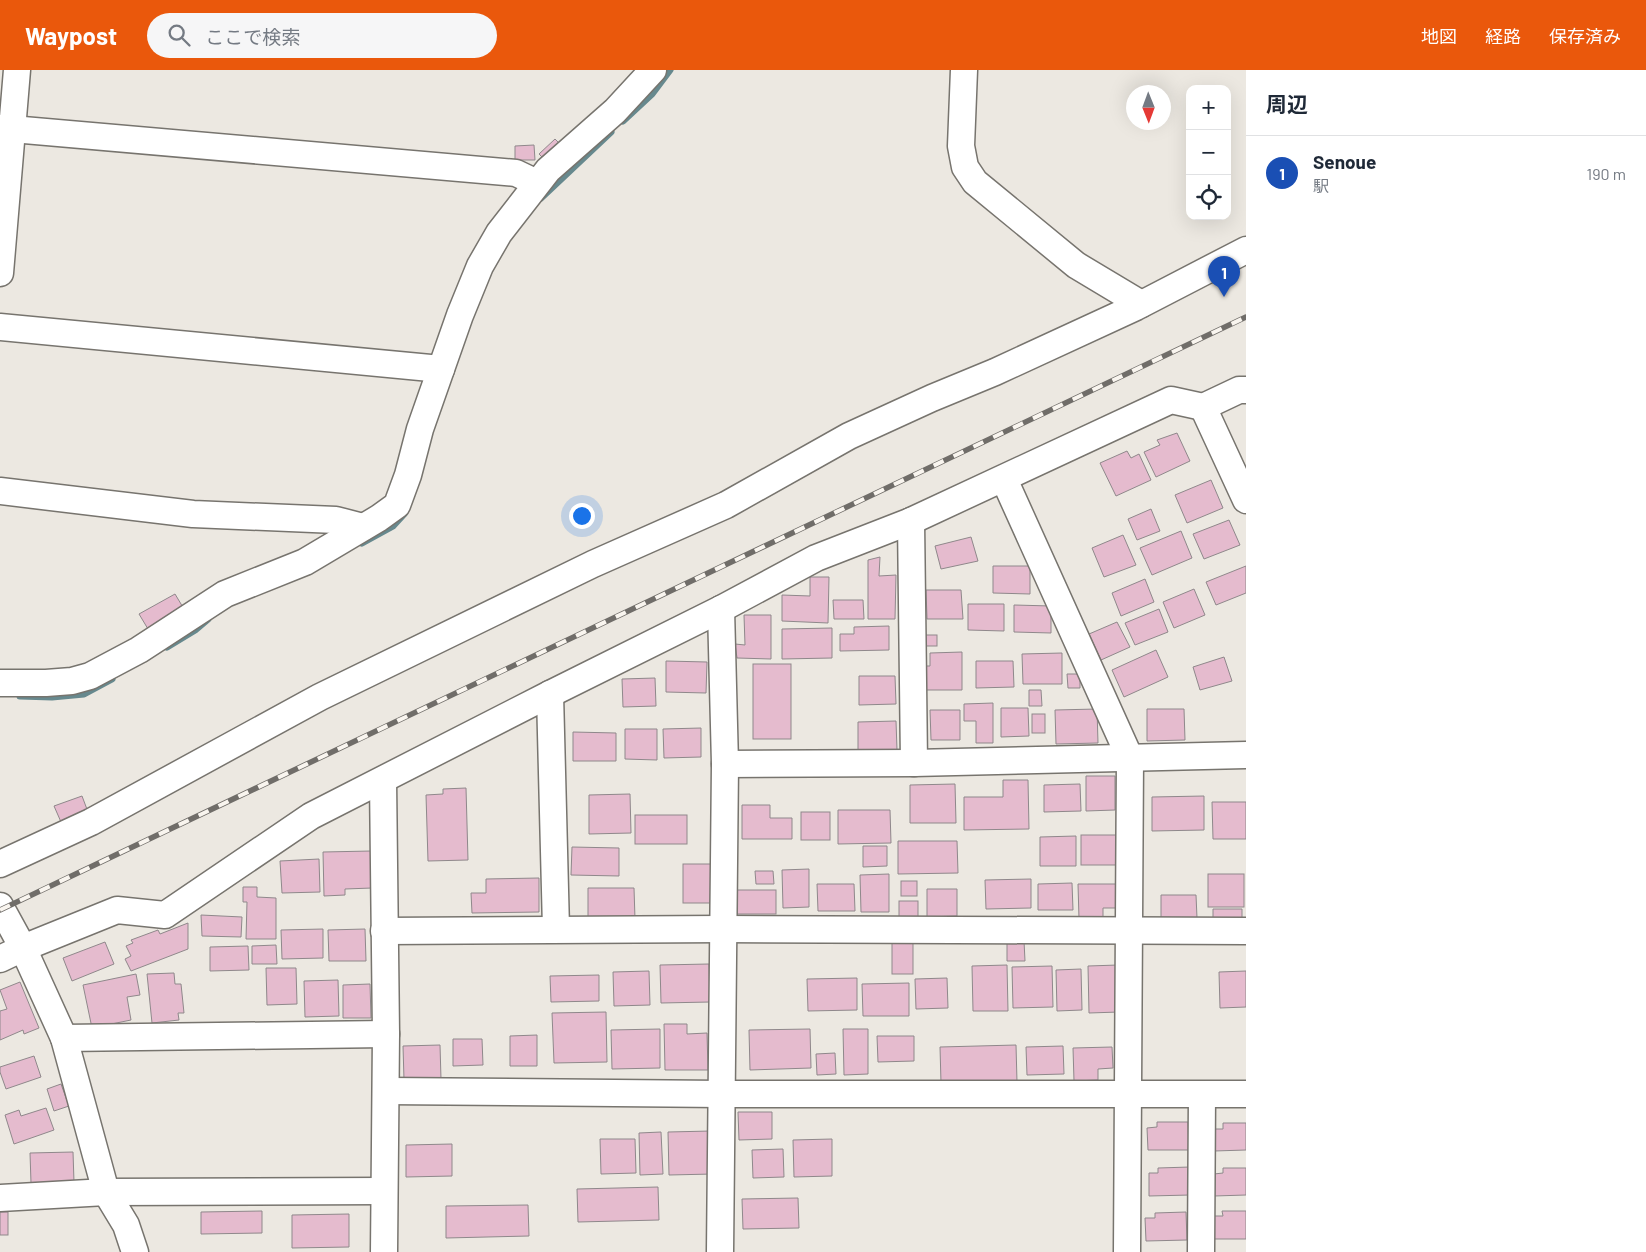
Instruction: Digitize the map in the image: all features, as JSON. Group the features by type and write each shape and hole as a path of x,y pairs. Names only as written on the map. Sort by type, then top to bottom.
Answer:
{"street":[{"path":"0,273 6,128 16,70"},
{"path":"0,683 64,682 90,676 139,650 225,594 305,562 397,505 441,368 480,266 499,233 548,170 615,111 653,70"},
{"path":"964,70 961,146 964,167 974,182 1076,265 1140,304"},
{"path":"6,128 516,173 537,183"},
{"path":"0,864 90,822 320,697 593,564 726,505 849,436 932,398 996,372 1140,304 1246,250"},
{"path":"0,327 441,368"},
{"path":"11,953 117,910 165,915 311,816 721,609 816,558 911,521 1172,400 1203,407 1239,390 1246,390"},
{"path":"1203,407 1246,500"},
{"path":"1004,479 1130,758 1127,1252"},
{"path":"0,491 193,514 336,520 363,527"},
{"path":"911,521 914,763"},
{"path":"720,1252 725,764 721,609"},
{"path":"550,694 556,929"},
{"path":"725,764 914,763 1246,755"},
{"path":"383,780 386,1034 384,1252"},
{"path":"0,906 11,953 64,1038 106,1192 126,1225 135,1252"},
{"path":"384,931 723,928 1246,931"},
{"path":"64,1038 386,1034"},
{"path":"386,1091 722,1094 1246,1094"},
{"path":"1201,1252 1202,1095"},
{"path":"0,1198 106,1192 384,1190"}],"building":[{"path":"555,139 560,144 544,159 539,154"},
{"path":"534,145 535,160 515,160 515,146"},
{"path":"1177,433 1190,461 1156,477 1144,452 1160,445 1157,440"},
{"path":"1127,451 1131,458 1139,454 1151,480 1116,496 1100,463"},
{"path":"1211,480 1223,508 1187,523 1175,495"},
{"path":"1151,509 1160,531 1137,540 1128,519"},
{"path":"1229,520 1240,545 1204,559 1193,534"},
{"path":"1181,531 1192,558 1152,575 1140,548"},
{"path":"1123,535 1136,565 1104,577 1092,548"},
{"path":"971,537 978,561 941,569 935,546"},
{"path":"880,557 879,576 896,575 895,619 868,619 868,560"},
{"path":"993,566 1030,566 1030,594 993,593"},
{"path":"1246,566 1246,593 1216,605 1206,582"},
{"path":"810,577 829,577 828,623 782,621 782,595 810,596"},
{"path":"1145,579 1154,602 1121,616 1112,593"},
{"path":"1194,589 1205,615 1174,628 1163,602"},
{"path":"926,590 961,590 963,619 927,619"},
{"path":"175,594 187,614 151,634 139,614"},
{"path":"833,600 863,600 864,619 834,619"},
{"path":"968,604 1004,604 1004,631 968,630"},
{"path":"1014,605 1051,606 1051,633 1014,632"},
{"path":"1159,609 1168,632 1135,645 1125,623"},
{"path":"744,615 771,615 771,659 737,658 735,644 745,645"},
{"path":"1117,622 1130,647 1101,660 1089,634"},
{"path":"889,626 889,650 840,651 840,634 854,634 854,627"},
{"path":"832,628 832,658 782,659 782,629"},
{"path":"923,635 937,635 937,646 923,646"},
{"path":"1156,650 1168,677 1124,697 1112,670"},
{"path":"962,652 962,690 925,690 924,666 930,666 930,653"},
{"path":"1062,653 1062,684 1023,684 1022,654"},
{"path":"1224,657 1232,681 1200,690 1193,667"},
{"path":"666,661 707,662 706,693 666,692"},
{"path":"976,661 1013,661 1014,687 976,688"},
{"path":"753,664 791,664 791,739 753,739"},
{"path":"1067,674 1080,674 1080,688 1068,688"},
{"path":"859,676 895,676 896,704 859,705"},
{"path":"655,678 656,706 623,707 622,679"},
{"path":"1029,690 1041,690 1042,706 1029,706"},
{"path":"993,703 993,743 976,743 976,721 964,721 964,704"},
{"path":"1001,708 1028,708 1029,736 1001,737"},
{"path":"1097,709 1098,743 1056,744 1055,710"},
{"path":"1147,709 1184,709 1185,740 1147,741"},
{"path":"930,710 960,710 960,740 931,740"},
{"path":"1032,714 1045,714 1045,733 1032,733"},
{"path":"896,721 897,750 858,750 858,722"},
{"path":"701,728 701,757 664,758 663,729"},
{"path":"625,729 657,729 657,760 625,759"},
{"path":"573,732 616,733 616,761 573,761"},
{"path":"1086,776 1115,776 1115,810 1086,811"},
{"path":"1003,780 1028,780 1029,829 964,830 964,797 1003,797"},
{"path":"955,784 956,823 910,823 910,785"},
{"path":"1080,784 1081,811 1044,812 1044,785"},
{"path":"466,788 468,860 428,861 426,795 443,794 443,789"},
{"path":"630,794 631,833 589,834 589,795"},
{"path":"82,796 88,812 61,822 54,806"},
{"path":"1204,796 1204,830 1152,831 1152,797"},
{"path":"1212,802 1246,802 1246,839 1213,839"},
{"path":"742,805 770,805 770,818 792,818 792,839 742,839"},
{"path":"838,810 890,810 891,843 838,844"},
{"path":"801,812 830,812 830,840 801,840"},
{"path":"635,815 687,815 687,844 635,844"},
{"path":"1081,835 1116,835 1116,865 1081,865"},
{"path":"1076,836 1076,866 1040,866 1040,837"},
{"path":"898,841 957,841 958,873 898,874"},
{"path":"863,846 887,846 887,866 863,867"},
{"path":"572,847 619,848 619,876 571,875"},
{"path":"371,851 372,888 345,889 345,895 324,896 323,852"},
{"path":"319,859 320,892 282,893 280,861"},
{"path":"683,864 713,864 713,903 683,903"},
{"path":"809,869 809,907 783,908 782,870"},
{"path":"755,871 773,871 774,884 756,884"},
{"path":"889,874 889,912 861,912 860,875"},
{"path":"1208,874 1244,874 1244,907 1208,907"},
{"path":"539,878 539,912 472,913 471,893 486,893 486,879"},
{"path":"1031,879 1031,908 986,909 985,880"},
{"path":"901,881 917,881 917,896 901,896"},
{"path":"1072,883 1073,910 1038,910 1038,884"},
{"path":"817,884 854,884 855,911 818,911"},
{"path":"1078,884 1117,884 1117,908 1103,908 1103,919 1079,919"},
{"path":"243,887 257,887 257,897 276,898 276,939 246,939 247,902 243,902"},
{"path":"588,888 634,888 635,919 588,919"},
{"path":"927,889 957,889 957,916 927,917"},
{"path":"737,890 776,890 776,914 737,914"},
{"path":"1161,895 1196,895 1197,918 1161,918"},
{"path":"899,901 918,901 918,918 899,918"},
{"path":"1213,909 1242,909 1242,921 1213,922"},
{"path":"201,915 242,917 241,937 202,936"},
{"path":"188,923 188,949 131,971 125,959 131,956 126,946 133,943 131,940 158,930 160,934"},
{"path":"323,929 323,958 282,959 281,930"},
{"path":"365,929 366,961 329,961 328,930"},
{"path":"1007,941 1024,941 1025,961 1007,961"},
{"path":"105,942 114,964 72,981 63,958"},
{"path":"892,943 913,943 913,974 892,974"},
{"path":"276,945 277,964 252,964 252,946"},
{"path":"248,946 249,970 210,971 210,947"},
{"path":"709,964 710,1002 661,1003 660,965"},
{"path":"1007,965 1008,1011 973,1011 972,966"},
{"path":"1118,965 1119,1012 1089,1013 1088,966"},
{"path":"1052,966 1053,1007 1013,1008 1012,967"},
{"path":"266,968 296,968 297,1004 267,1005"},
{"path":"1081,969 1082,1010 1057,1011 1056,970"},
{"path":"649,971 650,1005 614,1006 613,972"},
{"path":"1246,971 1246,1007 1220,1008 1219,972"},
{"path":"174,973 175,984 181,984 184,1013 178,1013 179,1020 152,1023 147,974"},
{"path":"136,974 140,995 127,997 131,1020 92,1028 83,985"},
{"path":"599,975 599,1001 551,1002 550,976"},
{"path":"857,978 857,1010 808,1011 807,979"},
{"path":"947,978 948,1008 916,1009 915,979"},
{"path":"338,980 339,1016 305,1017 304,981"},
{"path":"20,982 39,1028 24,1034 23,1030 0,1040 0,1011 7,1009 0,990"},
{"path":"909,983 909,1016 863,1016 862,984"},
{"path":"370,984 371,1018 343,1018 343,985"},
{"path":"606,1012 607,1062 554,1063 552,1013"},
{"path":"664,1024 687,1024 687,1034 707,1033 708,1070 665,1070"},
{"path":"660,1029 660,1068 612,1069 611,1030"},
{"path":"810,1029 811,1068 750,1070 749,1030"},
{"path":"843,1029 868,1029 868,1074 844,1075"},
{"path":"537,1035 537,1066 510,1066 510,1036"},
{"path":"877,1036 914,1036 914,1061 878,1062"},
{"path":"453,1039 482,1039 483,1065 453,1066"},
{"path":"440,1045 441,1079 404,1080 403,1046"},
{"path":"1016,1045 1017,1082 941,1083 940,1047"},
{"path":"1063,1046 1064,1074 1027,1075 1026,1047"},
{"path":"1112,1047 1113,1068 1098,1069 1098,1080 1074,1081 1073,1048"},
{"path":"835,1053 836,1074 817,1075 816,1054"},
{"path":"34,1056 41,1077 6,1089 0,1067"},
{"path":"61,1084 69,1106 54,1111 47,1089"},
{"path":"46,1108 54,1130 14,1144 5,1115 19,1110 21,1116"},
{"path":"738,1112 772,1112 772,1139 739,1140"},
{"path":"1157,1122 1188,1122 1189,1150 1148,1150 1147,1128 1157,1127"},
{"path":"1223,1123 1246,1123 1246,1150 1214,1151 1213,1129 1223,1129"},
{"path":"711,1131 713,1174 669,1175 668,1132"},
{"path":"661,1132 663,1174 640,1175 639,1133"},
{"path":"600,1139 635,1139 636,1173 601,1174"},
{"path":"832,1139 832,1176 794,1177 793,1140"},
{"path":"452,1144 452,1176 406,1177 406,1145"},
{"path":"783,1149 784,1177 753,1178 752,1150"},
{"path":"73,1152 74,1182 31,1183 30,1153"},
{"path":"1190,1167 1190,1195 1149,1196 1149,1173 1158,1173 1158,1168"},
{"path":"1223,1168 1246,1168 1246,1195 1214,1196 1214,1174 1223,1173"},
{"path":"658,1187 659,1220 578,1222 577,1189"},
{"path":"798,1198 799,1228 743,1229 742,1199"},
{"path":"528,1205 529,1236 446,1238 446,1206"},
{"path":"262,1211 262,1233 201,1234 201,1212"},
{"path":"1222,1211 1246,1211 1246,1239 1213,1239 1213,1216 1223,1216"},
{"path":"0,1212 8,1212 8,1235 0,1235"},
{"path":"1186,1212 1187,1240 1146,1241 1145,1218 1155,1218 1155,1213"},
{"path":"349,1214 349,1247 292,1248 292,1215"}],"waterway":[{"path":"623,121 652,94 670,70"},
{"path":"541,198 611,132"},
{"path":"362,543 393,526 404,514"},
{"path":"167,647 195,630 208,619"},
{"path":"20,696 52,697 84,694 112,679"}],"railway":[{"path":"0,910 1246,317"}],"place":[{"name":"Senoue","path":"1224,297"}]}
